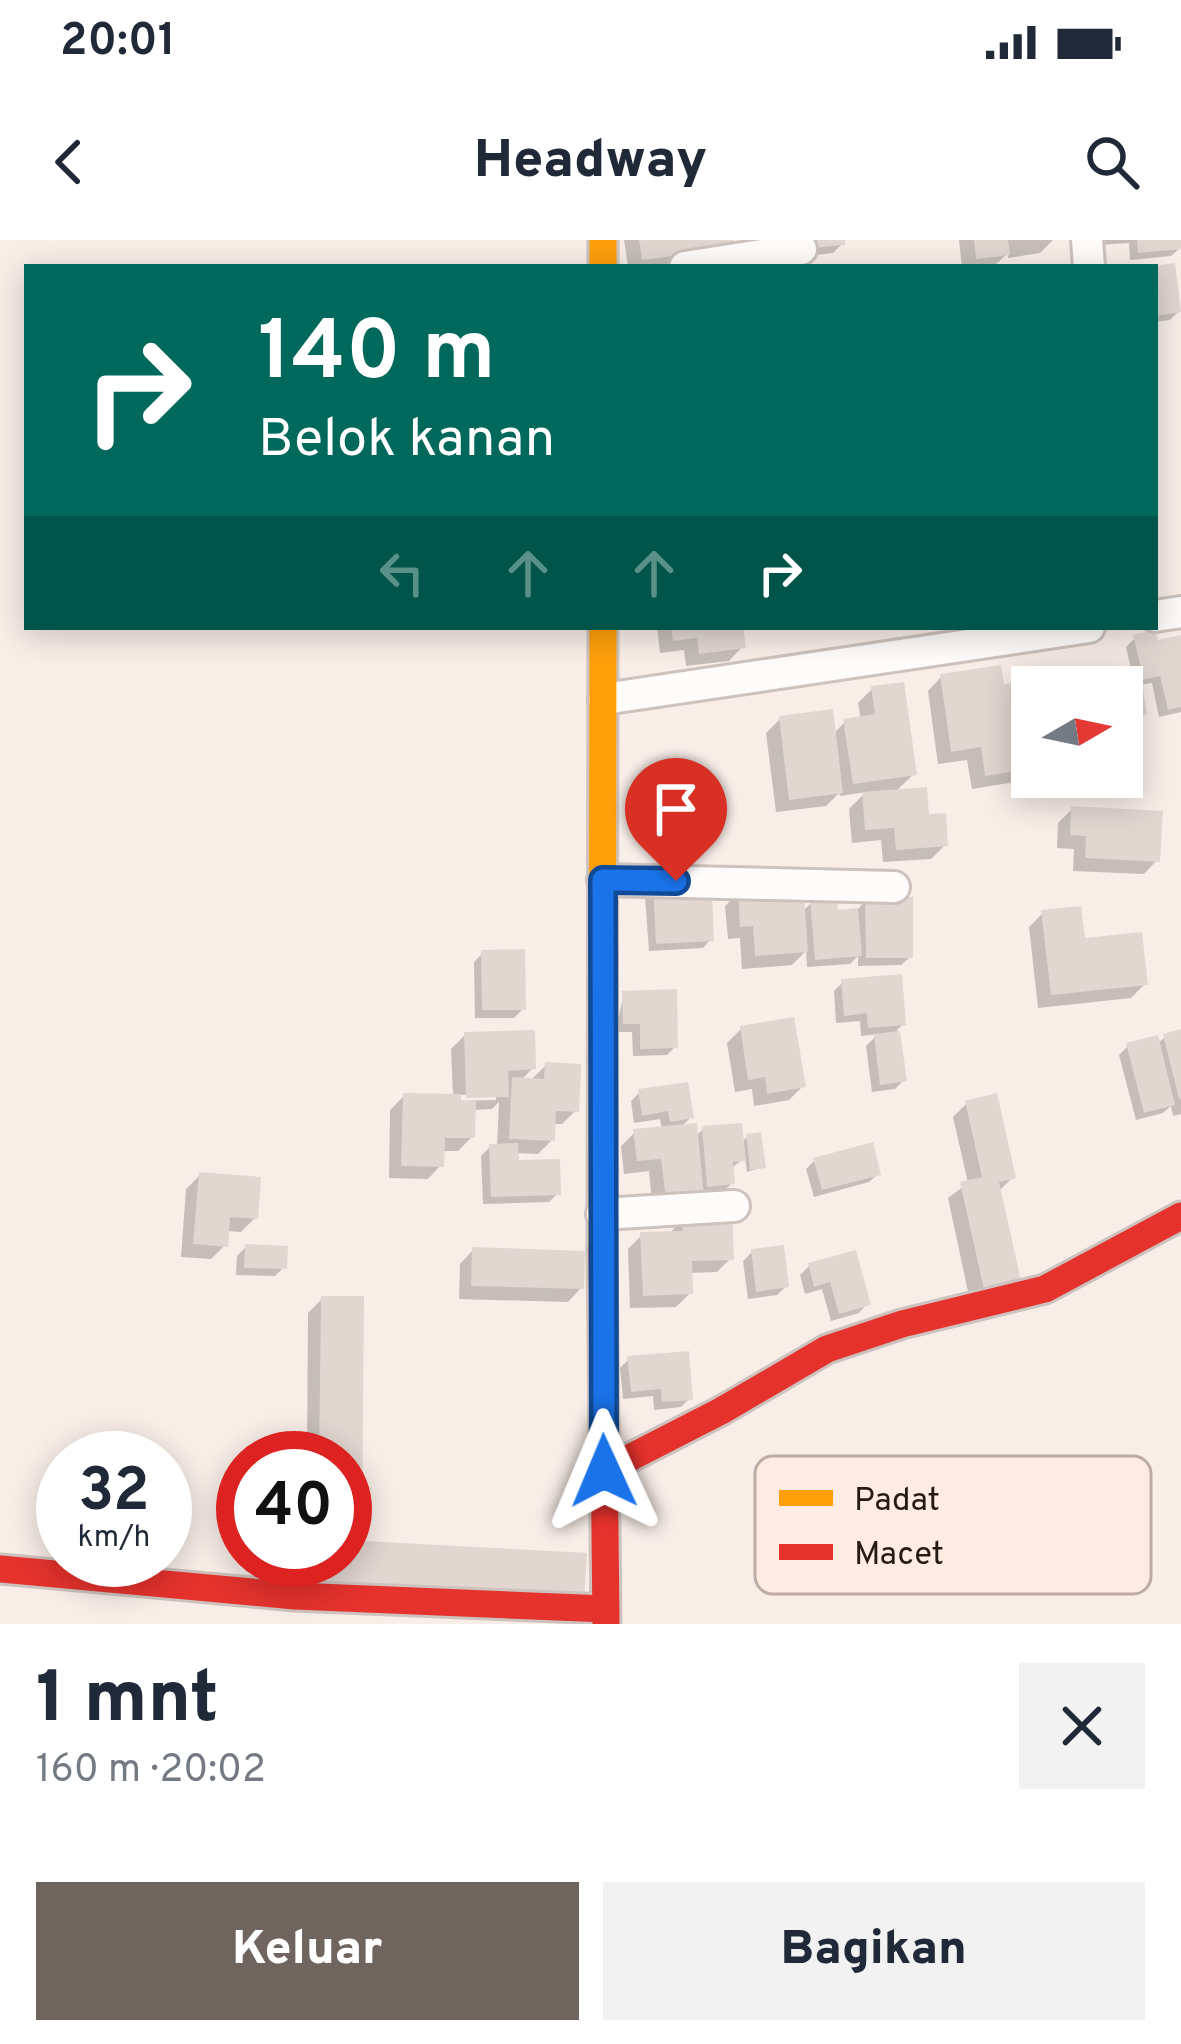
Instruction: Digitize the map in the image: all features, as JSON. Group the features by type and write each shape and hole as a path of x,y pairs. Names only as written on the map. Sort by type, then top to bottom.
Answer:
{"street":[{"path":"704,264 801,249"},
{"path":"0,1569 295,1596 606,1617 603,630"},
{"path":"604,699 1071,630"},
{"path":"603,880 893,887"},
{"path":"602,1214 734,1206"},
{"path":"604,1471 721,1411 826,1348 1045,1289 1181,1216"}],"building":[{"path":"639,240 734,240 735,248 642,260"},
{"path":"811,240 845,240 845,245 812,248"},
{"path":"974,240 1008,240 1010,255 976,259"},
{"path":"1137,240 1181,240 1181,249 1138,253"},
{"path":"1175,263 1181,312 1158,316 1158,266"},
{"path":"671,630 743,630 746,648 699,654 697,638 673,641"},
{"path":"1155,630 1158,640 1181,635 1181,707 1168,710 1160,676 1143,680 1133,635"},
{"path":"1001,665 1004,684 1011,683 1011,772 985,776 981,747 951,752 940,674"},
{"path":"904,682 917,775 853,784 843,719 875,714 871,686"},
{"path":"833,709 843,793 789,800 779,716"},
{"path":"927,787 929,814 946,813 948,846 896,850 894,828 865,830 862,792"},
{"path":"1071,806 1163,811 1160,862 1085,858 1086,836 1070,835"},
{"path":"653,885 712,896 714,941 656,944"},
{"path":"738,889 804,895 808,952 755,956 753,926 740,927"},
{"path":"836,896 838,910 858,908 862,956 815,960 810,899"},
{"path":"865,897 913,897 913,958 866,958"},
{"path":"1081,906 1085,938 1142,932 1148,985 1051,995 1041,910"},
{"path":"525,949 526,1010 482,1010 481,950"},
{"path":"902,974 906,1025 868,1028 867,1013 844,1016 841,979"},
{"path":"677,989 678,1048 640,1049 640,1024 623,1024 622,991"},
{"path":"794,1017 806,1087 767,1094 765,1077 748,1080 740,1026"},
{"path":"1181,1029 1181,1099 1179,1099 1163,1034"},
{"path":"535,1030 536,1069 508,1071 509,1097 466,1098 464,1032"},
{"path":"900,1031 907,1081 880,1085 874,1034"},
{"path":"1158,1035 1175,1105 1144,1113 1126,1043"},
{"path":"545,1062 581,1064 579,1112 556,1111 555,1141 509,1139 512,1077 544,1079"},
{"path":"688,1082 694,1118 670,1122 668,1111 642,1116 638,1089"},
{"path":"403,1093 461,1094 461,1101 476,1101 475,1138 445,1138 444,1167 401,1166"},
{"path":"997,1093 1016,1178 999,1182 1022,1285 985,1294 960,1182 982,1177 965,1101"},
{"path":"697,1123 704,1197 666,1200 661,1159 637,1161 633,1129"},
{"path":"742,1123 746,1161 733,1162 735,1184 707,1187 702,1126"},
{"path":"761,1132 766,1168 750,1170 746,1134"},
{"path":"873,1142 881,1175 822,1190 813,1158"},
{"path":"518,1143 519,1160 560,1159 561,1195 491,1197 489,1144"},
{"path":"199,1172 261,1177 258,1219 230,1217 228,1247 193,1244"},
{"path":"732,1214 734,1260 692,1261 693,1294 643,1296 640,1232 683,1231 682,1216"},
{"path":"245,1244 288,1246 287,1269 244,1268"},
{"path":"784,1245 789,1287 756,1292 751,1249"},
{"path":"472,1247 585,1251 584,1289 471,1286"},
{"path":"856,1250 871,1305 839,1314 830,1282 814,1287 808,1263"},
{"path":"321,1296 364,1296 363,1431 319,1431"},
{"path":"689,1351 693,1400 662,1402 661,1389 631,1392 627,1356"},
{"path":"372,1541 587,1553 584,1603 321,1588 372,1587"}],"traffic: slow":[{"path":"603,240 603,264"},
{"path":"602,1249 603,630"}],"traffic: jam":[{"path":"604,1471 827,1349 902,1324 1045,1289 1181,1216"},
{"path":"602,1249 606,1624"},
{"path":"0,1569 295,1596 606,1609"}],"route":[{"path":"604,1471 603,880 676,881"}]}
